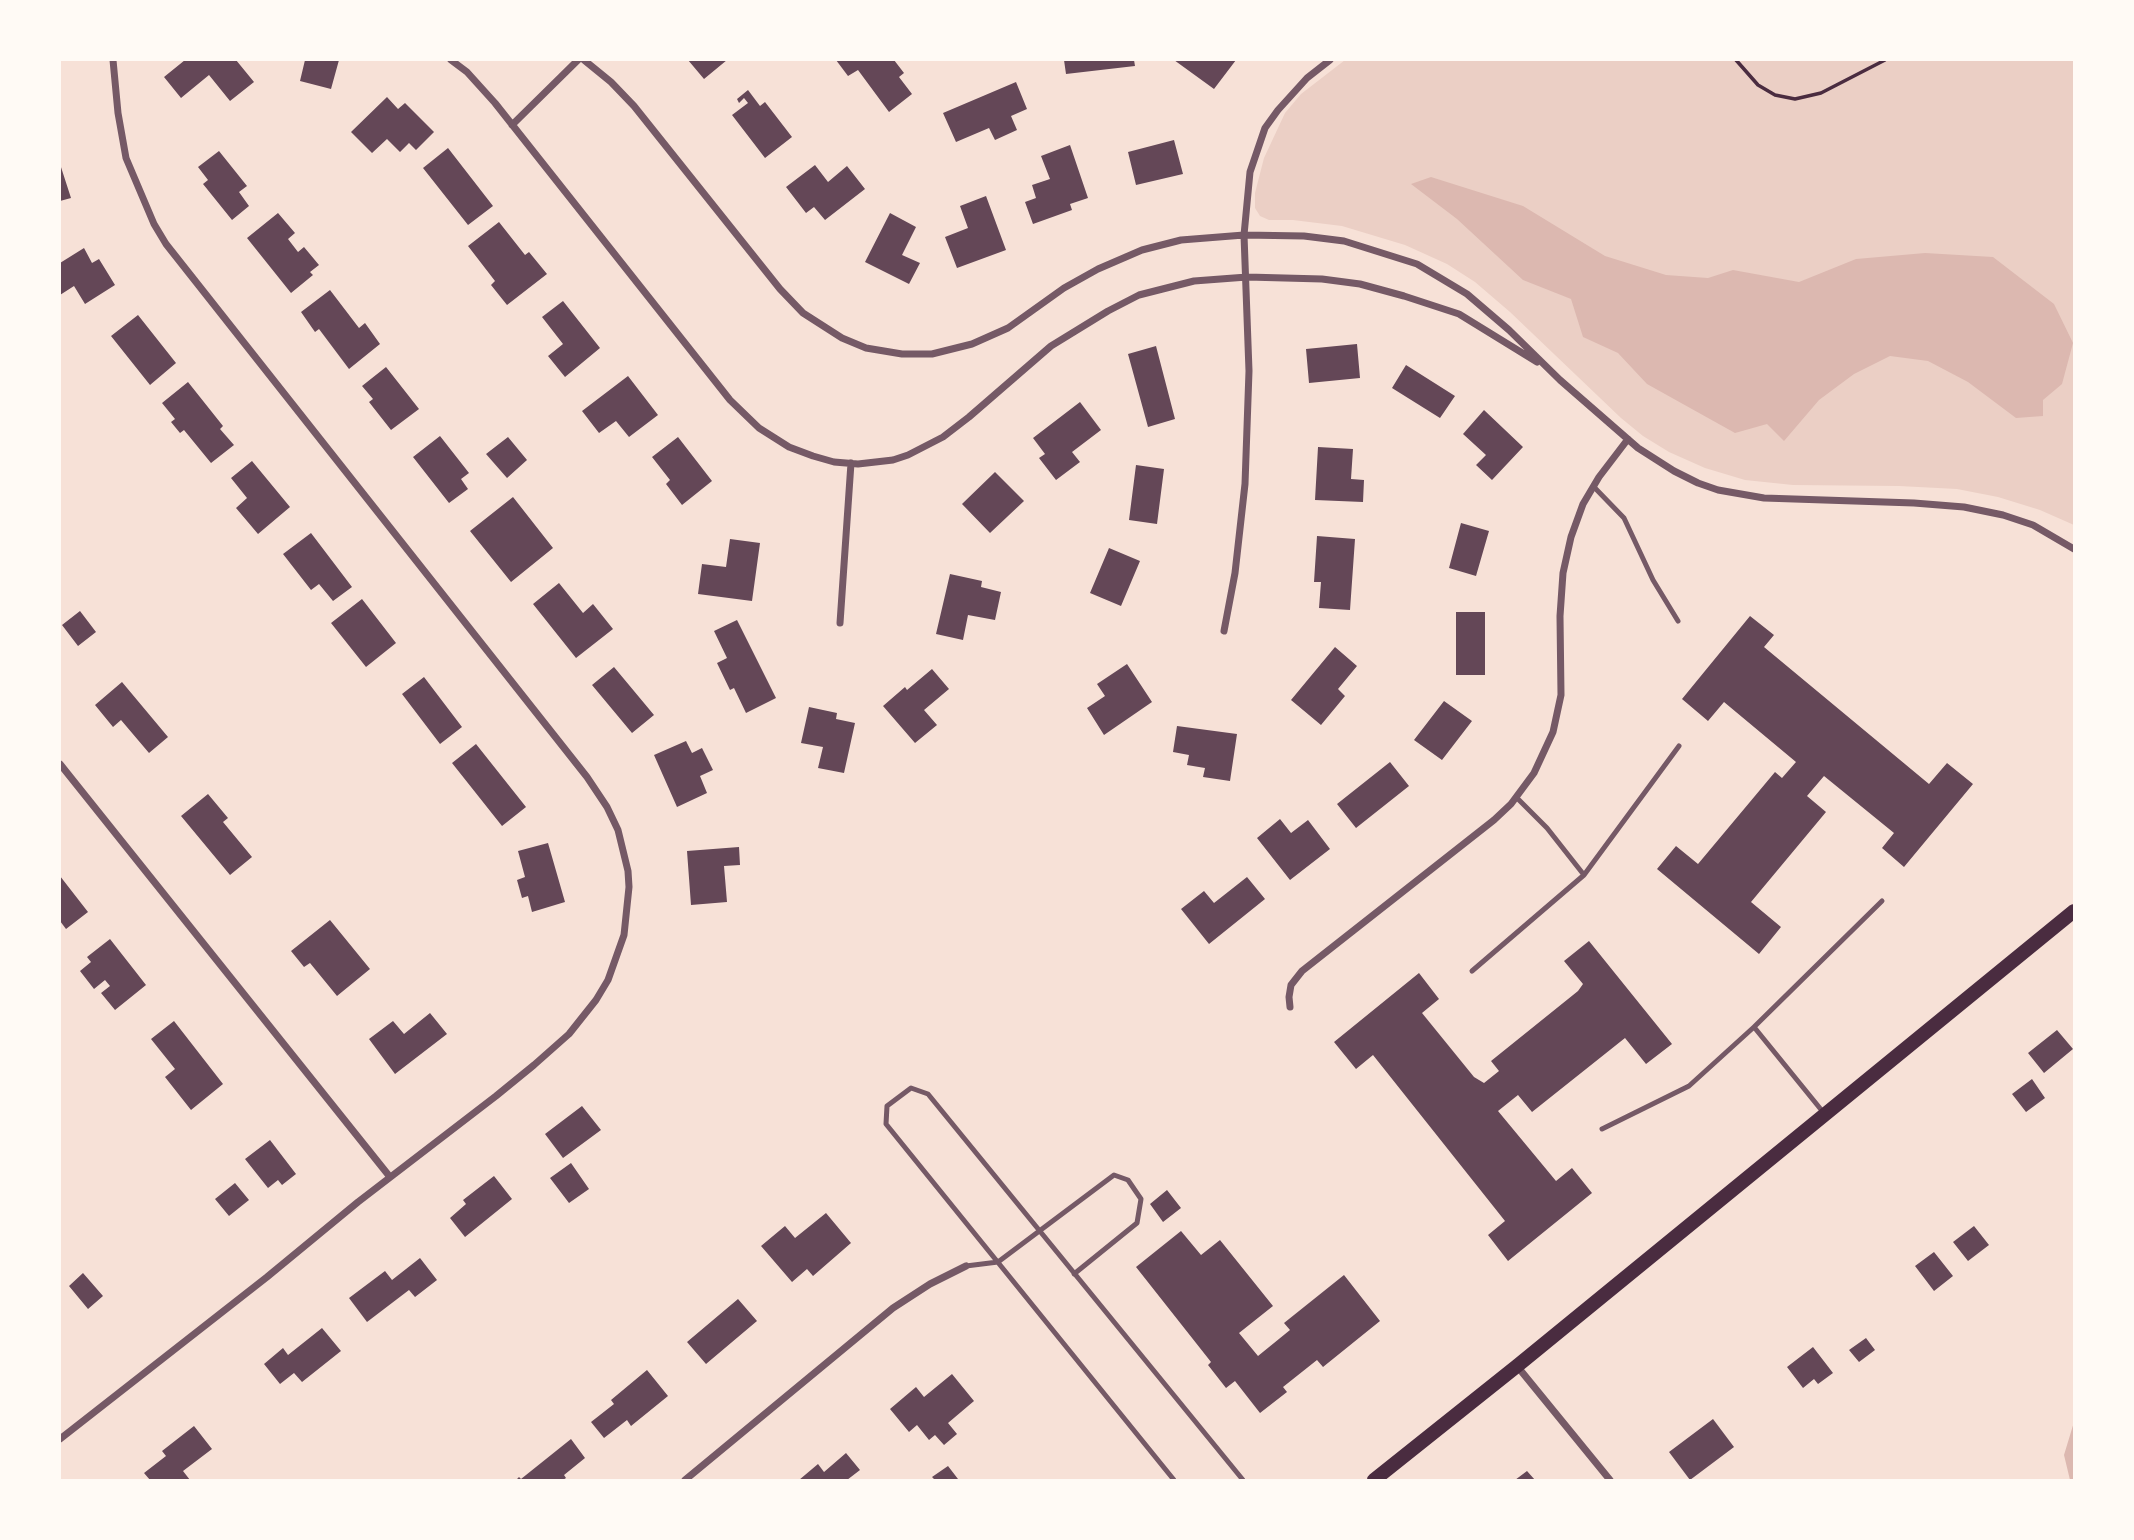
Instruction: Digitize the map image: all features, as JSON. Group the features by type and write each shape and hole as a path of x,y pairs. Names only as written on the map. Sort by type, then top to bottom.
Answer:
{"main road":[{"path":"1374,1480 2074,911"}],"street":[{"path":"60,1439 506,1088 569,1034 608,980 624,935 627,903 628,871 618,830 587,776 175,255 154,224 126,158 113,60"},
{"path":"451,60 467,72 495,103 676,334 744,416 789,447 813,456 851,463 893,460 908,455 943,437 1051,346 1108,311 1139,295 1194,281 1247,277 1322,279 1360,284 1459,314 1555,373"},
{"path":"512,125 581,60 611,82 634,106 780,289 803,313 842,338 866,348 902,354 932,354 972,344 1008,328 1064,288 1118,259 1181,240 1244,235 1304,236 1344,241 1417,264 1467,294 1638,448 1698,483 1718,490 1763,498 1964,507 2003,515 2033,525 2074,549"},
{"path":"1224,631 1235,573 1245,484 1250,371 1244,235 1250,172 1265,128 1307,78 1330,60"},
{"path":"1290,1007 1291,985 1302,971 1494,820 1534,773 1553,732 1561,695 1560,617 1563,573 1571,537 1593,486 1628,439"},
{"path":"840,623 851,463"},
{"path":"60,764 390,1177"},
{"path":"685,1480 893,1308 930,1284 966,1266"},
{"path":"1517,1366 1610,1480"}],"lane":[{"path":"1593,486 1624,518 1653,580 1678,621"},
{"path":"1472,971 1584,875 1679,746"},
{"path":"1516,797 1547,828 1584,875"},
{"path":"1602,1129 1689,1086 1754,1027 1882,901"},
{"path":"1754,1027 1825,1115"},
{"path":"1174,1480 886,1124 887,1107 911,1088 928,1094 1242,1480"},
{"path":"966,1266 998,1262 1114,1175 1128,1180 1141,1199 1137,1223 1074,1274"}],"path":[{"path":"1736,60 1758,85 1775,96 1796,99 1821,93 1885,60"}],"shaded area":[{"path":"1345,60 2074,60 2074,525 2040,510 1998,497 1957,489 1793,485 1745,480 1705,468 1669,452 1643,436 1510,312 1475,282 1447,264 1405,245 1342,226 1269,220 1260,216 1255,208 1255,193 1264,158 1285,113 1301,94"},
{"path":"1431,177 1523,206 1605,256 1666,275 1708,278 1733,270 1799,282 1856,259 1925,253 1993,257 2054,304 2073,343 2062,384 2043,400 2043,416 2016,418 1968,382 1928,361 1890,356 1854,374 1819,400 1784,441 1767,424 1735,433 1647,384 1618,353 1583,337 1571,299 1523,280 1457,219 1411,184"},
{"path":"2074,1422 2074,1480 2070,1480 2064,1455"}],"building":[{"path":"185,60 236,60 254,82 230,101 209,75 181,98 164,77"},
{"path":"305,60 339,60 331,89 300,81"},
{"path":"688,60 727,60 704,79"},
{"path":"836,60 894,60 904,73 899,77 912,94 889,112 858,70 848,76"},
{"path":"1064,60 1134,60 1135,66 1066,74"},
{"path":"1174,60 1236,60 1214,89"},
{"path":"1016,82 1027,109 1011,116 1017,130 995,140 989,128 956,142 943,113"},
{"path":"748,90 760,106 765,102 792,137 765,158 732,115 748,103 744,98 739,103 737,99"},
{"path":"387,97 398,109 405,103 434,132 416,150 409,143 400,152 387,139 372,153 351,132"},
{"path":"1174,140 1183,174 1136,185 1128,152"},
{"path":"1070,145 1088,198 1070,204 1072,210 1033,224 1025,202 1036,198 1032,185 1050,179 1041,156"},
{"path":"448,148 493,206 468,225 423,168"},
{"path":"219,151 247,186 239,192 249,206 232,220 203,184 208,180 198,167"},
{"path":"60,164 71,198 60,201"},
{"path":"815,165 828,182 847,166 865,189 825,220 814,207 806,213 786,187"},
{"path":"986,196 1006,250 957,268 945,237 968,228 960,206"},
{"path":"278,213 295,233 288,239 298,252 304,247 319,265 310,272 313,275 291,293 247,238"},
{"path":"890,213 916,227 902,255 920,263 909,284 865,262"},
{"path":"499,222 525,255 529,252 547,274 507,305 491,285 495,281 468,246"},
{"path":"84,248 92,263 99,259 115,285 85,304 74,286 60,295 60,263"},
{"path":"330,290 359,328 365,323 380,344 349,369 319,329 315,332 301,312"},
{"path":"563,301 600,348 565,377 548,356 563,344 542,317"},
{"path":"138,315 176,363 150,385 111,336"},
{"path":"1357,344 1360,378 1309,383 1306,349"},
{"path":"1156,346 1175,419 1148,427 1128,354"},
{"path":"1406,365 1455,396 1440,418 1392,388"},
{"path":"386,367 419,409 391,430 369,402 373,399 362,386"},
{"path":"628,376 658,415 629,437 616,421 599,433 582,411"},
{"path":"188,382 223,426 220,429 234,445 211,463 184,430 180,433 171,422 175,419 162,403"},
{"path":"1080,402 1101,430 1072,452 1080,462 1056,480 1039,458 1045,454 1033,438"},
{"path":"1484,410 1523,447 1492,480 1476,465 1486,455 1463,434"},
{"path":"440,436 469,473 461,479 468,489 449,503 413,457"},
{"path":"508,437 527,460 507,478 486,454"},
{"path":"678,437 712,481 682,505 666,484 670,480 652,457"},
{"path":"1318,447 1353,449 1351,479 1364,480 1363,502 1315,500"},
{"path":"252,461 290,507 258,534 236,508 247,498 231,478"},
{"path":"1136,465 1164,469 1157,524 1129,520"},
{"path":"995,472 1024,501 990,533 962,504"},
{"path":"513,497 553,548 511,582 470,531"},
{"path":"1461,523 1489,531 1476,576 1449,568"},
{"path":"311,533 352,587 333,601 319,584 311,590 283,554"},
{"path":"1317,536 1355,539 1350,610 1319,608 1321,582 1314,582"},
{"path":"730,539 760,543 752,601 698,594 702,564 726,567"},
{"path":"1109,548 1140,561 1121,606 1090,593"},
{"path":"950,574 982,581 981,587 1001,592 995,620 968,615 963,640 936,634"},
{"path":"559,583 583,613 593,604 613,629 576,658 533,604"},
{"path":"362,599 396,643 366,667 331,623"},
{"path":"80,611 96,632 78,646 62,625"},
{"path":"1456,612 1485,612 1485,675 1456,675"},
{"path":"1750,616 1774,635 1764,647 1929,784 1947,763 1973,784 1904,867 1882,848 1894,833 1824,776 1807,796 1826,812 1751,902 1781,927 1759,954 1657,869 1676,846 1698,864 1775,772 1782,778 1796,762 1724,702 1708,721 1682,699"},
{"path":"737,620 776,698 746,713 734,688 730,690 717,663 727,658 714,631"},
{"path":"1335,647 1357,666 1338,689 1345,696 1321,725 1291,700"},
{"path":"1127,664 1152,702 1104,735 1087,708 1105,696 1097,684"},
{"path":"614,667 654,715 632,733 592,685"},
{"path":"932,669 949,689 924,710 937,725 915,743 883,706"},
{"path":"424,677 462,727 440,744 402,694"},
{"path":"122,682 168,737 149,753 121,720 113,727 95,705"},
{"path":"1444,701 1472,721 1442,760 1414,740"},
{"path":"809,707 837,713 836,719 855,723 844,773 818,768 823,747 801,743"},
{"path":"1177,726 1237,734 1230,781 1203,777 1205,768 1187,765 1189,755 1173,752"},
{"path":"686,741 692,753 702,748 713,770 700,776 707,793 677,807 654,755"},
{"path":"476,744 526,807 502,826 452,763"},
{"path":"1390,762 1409,786 1356,828 1337,804"},
{"path":"208,794 228,818 223,822 252,857 230,875 181,816"},
{"path":"1280,819 1291,833 1308,820 1330,849 1290,880 1257,838"},
{"path":"548,843 565,902 532,912 528,896 522,898 517,880 525,877 518,851"},
{"path":"739,847 740,865 724,866 727,902 691,905 687,851"},
{"path":"60,876 88,912 66,929 60,921"},
{"path":"1247,877 1265,899 1209,944 1181,909 1204,891 1214,903"},
{"path":"330,920 370,969 337,996 310,963 304,967 291,951"},
{"path":"110,939 146,985 115,1010 101,993 110,986 105,980 94,989 80,971 91,962 87,957"},
{"path":"1589,941 1672,1044 1646,1064 1625,1038 1532,1112 1518,1095 1498,1111 1556,1181 1572,1168 1592,1193 1508,1261 1488,1235 1505,1221 1373,1055 1356,1069 1334,1042 1419,973 1439,999 1422,1013 1474,1077 1484,1083 1499,1071 1491,1061 1578,991 1583,984 1564,961"},
{"path":"430,1013 447,1034 395,1074 369,1039 393,1021 404,1034"},
{"path":"174,1021 223,1084 191,1110 165,1077 175,1069 151,1039"},
{"path":"2057,1030 2073,1049 2044,1073 2028,1053"},
{"path":"2032,1079 2045,1098 2026,1112 2012,1094"},
{"path":"582,1106 601,1130 563,1158 545,1134"},
{"path":"270,1140 296,1174 282,1185 278,1180 268,1188 245,1159"},
{"path":"571,1163 589,1189 569,1203 550,1178"},
{"path":"494,1176 512,1199 465,1237 450,1218 466,1204 463,1200"},
{"path":"235,1183 249,1200 229,1216 215,1199"},
{"path":"1167,1190 1181,1208 1163,1222 1150,1204"},
{"path":"826,1213 851,1243 813,1276 807,1269 792,1282 761,1246 785,1226 795,1238"},
{"path":"1974,1226 1989,1245 1968,1261 1953,1242"},
{"path":"1181,1231 1201,1255 1220,1240 1273,1306 1239,1333 1258,1356 1290,1330 1284,1323 1344,1275 1380,1321 1323,1367 1317,1360 1283,1387 1287,1392 1260,1413 1235,1381 1226,1388 1208,1365 1211,1362 1136,1267"},
{"path":"1934,1252 1953,1276 1934,1291 1915,1266"},
{"path":"420,1258 437,1280 415,1297 409,1290 367,1322 349,1298 385,1271 392,1280"},
{"path":"83,1273 103,1296 88,1309 69,1286"},
{"path":"738,1299 757,1321 706,1364 687,1342"},
{"path":"322,1328 341,1351 302,1382 294,1373 280,1384 264,1364 283,1348 288,1355"},
{"path":"1866,1338 1875,1350 1859,1362 1849,1350"},
{"path":"1813,1347 1833,1373 1818,1384 1814,1379 1803,1388 1787,1367"},
{"path":"647,1370 668,1396 631,1426 627,1420 604,1438 591,1422 614,1404 611,1400"},
{"path":"952,1374 974,1401 948,1423 957,1434 944,1445 935,1435 929,1440 917,1425 909,1432 890,1409 916,1387 924,1397"},
{"path":"1713,1419 1734,1447 1690,1480 1669,1452"},
{"path":"194,1426 212,1449 183,1471 190,1480 150,1480 144,1473 166,1456 162,1451"},
{"path":"571,1439 585,1458 564,1475 566,1478 516,1480 519,1477 521,1479"},
{"path":"846,1453 860,1470 847,1480 799,1480 818,1464 824,1472"},
{"path":"948,1466 958,1479 935,1480 932,1477"},
{"path":"1527,1471 1535,1480 1515,1480"}]}
